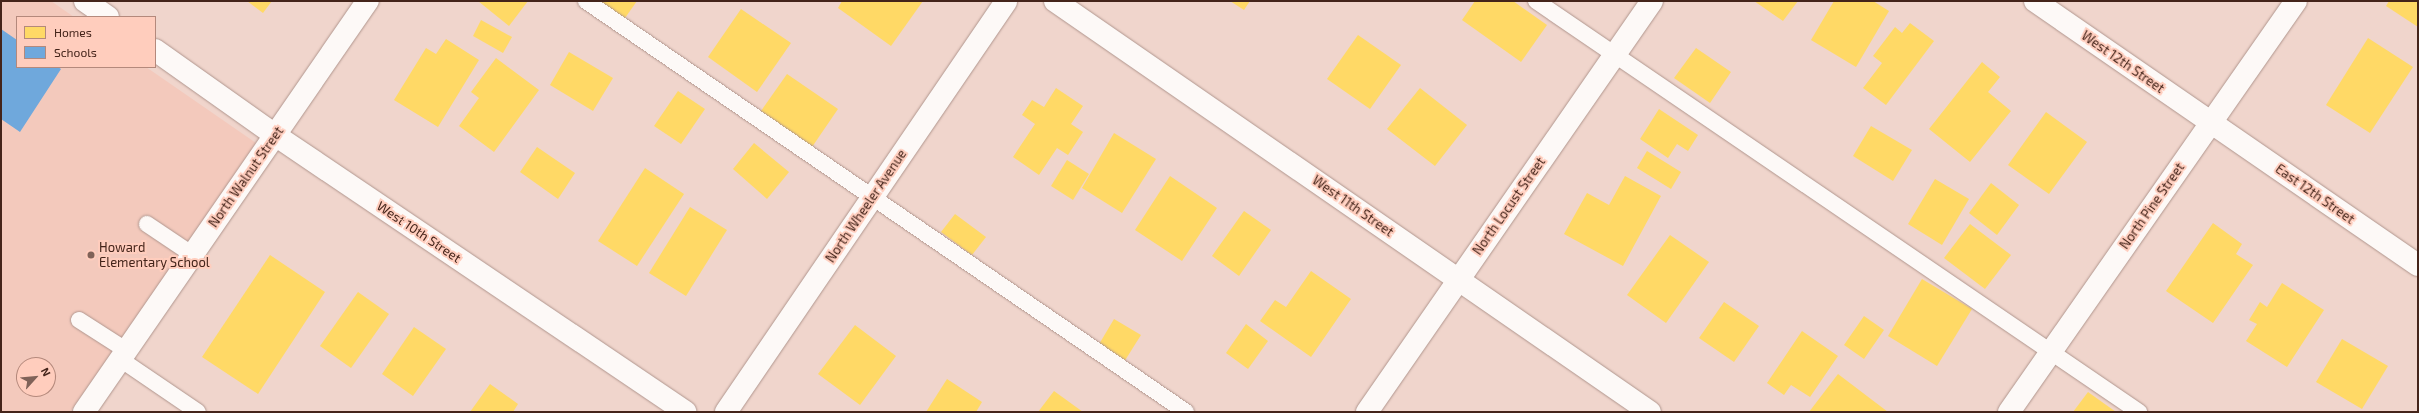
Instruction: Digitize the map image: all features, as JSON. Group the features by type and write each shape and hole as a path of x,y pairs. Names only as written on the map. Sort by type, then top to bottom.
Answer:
{"street":[{"path":"85,1 107,16"},
{"name":"North Walnut Street","path":"84,412 368,1"},
{"name":"North Wheeler Avenue","path":"726,412 1006,1"},
{"name":"West 11th Street","path":"1055,1 1650,412"},
{"name":"North Locust Street","path":"1367,412 1652,1"},
{"name":"West 12th Street","path":"2035,1 2211,122"},
{"name":"North Pine Street","path":"2009,412 2296,1"},
{"name":"West 10th Street","path":"156,51 275,135 685,412"},
{"name":"East 12th Street","path":"2211,122 2418,265"}],"lane":[{"path":"586,1 1186,412"},
{"path":"1536,1 2139,412"},
{"path":"147,224 192,254"},
{"path":"79,320 198,412"}],"shaded area":[{"name":"Howard Elementary School","path":"1,1 51,1 73,16 16,16 16,68 147,68 259,145 70,412 1,412"}],"building: Homes":[{"path":"247,1 272,1 263,13"},
{"path":"478,1 528,1 509,26"},
{"path":"599,1 637,1 625,18"},
{"path":"842,1 923,1 891,46 838,8"},
{"path":"1230,1 1250,1 1244,10"},
{"path":"1475,1 1513,1 1547,25 1521,62 1462,20"},
{"path":"1754,1 1798,1 1783,21"},
{"path":"1834,1 1873,1 1889,11 1856,67 1811,40"},
{"path":"2389,1 2418,1 2418,27 2386,6"},
{"path":"741,9 791,43 757,92 708,57"},
{"path":"481,20 512,37 503,53 473,36"},
{"path":"1910,23 1934,41 1886,105 1863,88 1882,63 1873,56 1895,27 1902,33"},
{"path":"1358,35 1401,65 1370,109 1327,79"},
{"path":"2368,38 2413,67 2370,133 2326,105"},
{"path":"446,39 479,60 438,127 394,100 426,48 436,54"},
{"path":"1696,48 1731,72 1710,103 1674,78"},
{"path":"569,52 613,78 593,111 550,85"},
{"path":"496,58 539,90 494,152 459,126 479,98 471,92"},
{"path":"1982,62 2000,77 1988,92 2011,111 1970,162 1929,129"},
{"path":"787,74 838,109 812,147 761,111"},
{"path":"1056,88 1083,106 1071,124 1083,132 1068,155 1057,148 1039,175 1013,157 1035,124 1022,115 1032,100 1044,107"},
{"path":"1420,88 1467,125 1435,166 1387,129"},
{"path":"678,91 705,109 681,144 654,126"},
{"path":"1659,109 1698,135 1688,151 1677,144 1668,158 1640,139"},
{"path":"2046,112 2087,142 2049,194 2008,165"},
{"path":"1871,126 1912,150 1893,181 1853,156"},
{"path":"1114,133 1156,159 1122,213 1082,188"},
{"path":"754,143 789,172 767,199 733,169"},
{"path":"537,147 575,173 558,199 520,172"},
{"path":"1647,151 1681,172 1671,189 1637,168"},
{"path":"1067,160 1089,174 1073,200 1051,186"},
{"path":"645,168 684,194 637,266 598,241"},
{"path":"1170,176 1217,208 1182,261 1135,230"},
{"path":"1625,176 1661,196 1623,266 1564,234 1587,193 1609,205"},
{"path":"1935,179 1969,199 1942,245 1908,224"},
{"path":"1991,183 2019,205 1997,235 1969,213"},
{"path":"690,207 727,230 686,296 649,273"},
{"path":"1244,211 1271,230 1239,276 1212,256"},
{"path":"955,214 986,237 972,255 941,232"},
{"path":"2213,223 2242,244 2236,254 2253,265 2213,323 2166,291"},
{"path":"1970,224 2011,255 1985,289 1944,258"},
{"path":"1670,235 1709,262 1666,323 1627,295"},
{"path":"270,255 325,292 258,394 202,357"},
{"path":"1311,271 1351,299 1311,357 1260,321 1275,300 1286,307"},
{"path":"1922,279 1972,309 1937,366 1888,336"},
{"path":"2282,283 2324,310 2287,367 2246,341 2257,324 2249,320 2260,302 2267,307"},
{"path":"358,292 389,314 351,368 320,346"},
{"path":"1724,302 1759,326 1734,362 1699,338"},
{"path":"1864,316 1884,330 1864,359 1844,345"},
{"path":"1114,319 1141,335 1124,362 1098,346"},
{"path":"1246,324 1268,341 1248,369 1226,353"},
{"path":"855,325 896,356 860,405 818,374"},
{"path":"414,327 446,349 413,396 382,374"},
{"path":"1802,331 1838,356 1810,397 1791,385 1784,395 1767,383"},
{"path":"2342,339 2388,366 2362,409 2316,382"},
{"path":"1838,374 1888,412 1809,412"},
{"path":"947,379 982,402 976,412 926,412"},
{"path":"490,384 518,404 513,412 470,412"},
{"path":"1054,391 1083,412 1038,412"},
{"path":"2088,392 2116,412 2073,412"}],"building: Schools":[{"path":"1,29 16,39 16,68 61,69 20,132 1,119"}],"place":[{"name":"Howard Elementary School","path":"91,255"}]}
